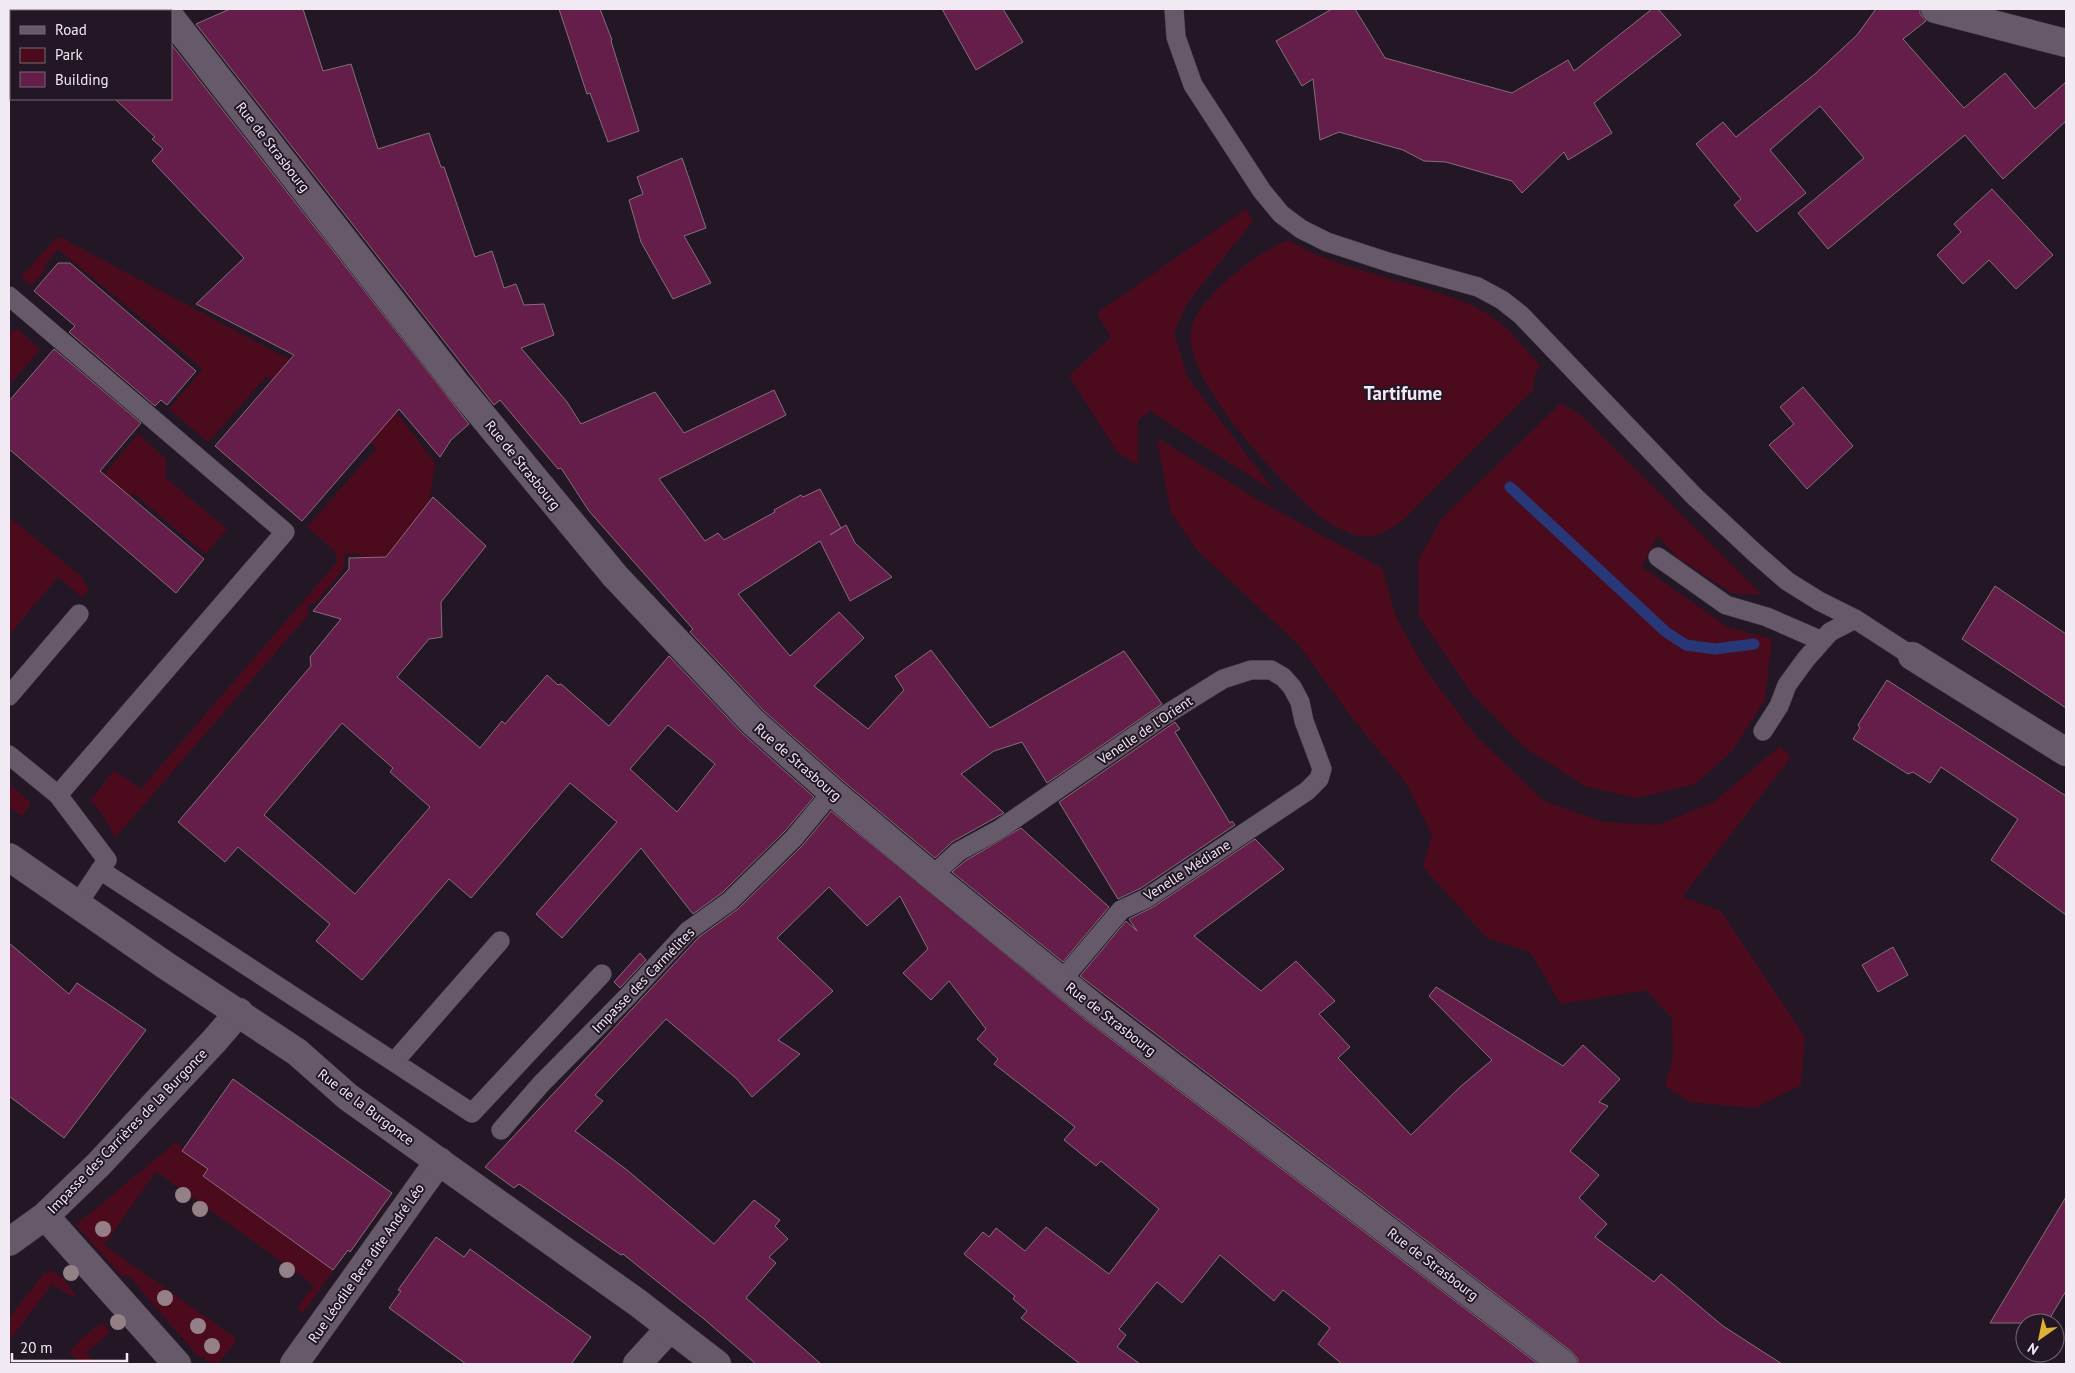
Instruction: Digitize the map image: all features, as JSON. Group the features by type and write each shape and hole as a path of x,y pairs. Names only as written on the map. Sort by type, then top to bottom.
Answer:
{"street":[{"path":"1934,9 2066,43"},
{"name":"Rue de Strasbourg","path":"172,19 457,384 614,576 752,722 932,876 1061,981 1564,1364"},
{"path":"1912,656 2066,752"},
{"name":"Rue de la Burgonce","path":"9,857 165,965 297,1052 348,1097 670,1328 717,1364"},
{"name":"Impasse des Carrières de la Burgonce","path":"9,1242 45,1216 98,1165 239,1012"},
{"name":"Rue Léodile Bera dite André Léo","path":"294,1364 439,1161"},
{"path":"45,1216 177,1364"},
{"path":"637,1364 670,1328"}],"lane":[{"path":"1174,9 1176,37 1193,84 1262,191 1281,214 1301,229 1327,242 1388,262 1478,287 1502,300 1521,315 1694,496 1787,582 1855,619 1912,656"},
{"path":"9,296 285,532 58,794"},
{"path":"1658,557 1726,606 1767,617 1822,641"},
{"path":"9,696 79,614"},
{"path":"1763,731 1779,706 1787,685 1822,641 1830,632 1855,619"},
{"name":"Venelle de l'Orient","path":"932,876 958,852 1000,829 1162,717 1223,679 1250,670 1271,670 1283,676 1292,687 1300,702 1304,721 1322,769"},
{"path":"9,755 58,794 107,860 77,905"},
{"name":"Venelle Médiane","path":"1061,981 1121,910 1146,898 1293,801 1319,779 1322,769"},
{"name":"Impasse des Carmélites","path":"501,1130 541,1084 628,996 688,931 730,901 794,838 832,792"},
{"path":"100,870 472,1113 602,974"},
{"path":"394,1062 500,941"}],"green space":[{"path":"1246,209 1253,221 1187,303 1174,333 1188,378 1275,492 1150,411 1138,420 1138,465 1118,453 1069,376 1111,337 1097,313"},
{"path":"58,236 371,403 383,395 435,463 428,508 372,575 360,566 359,553 345,554 344,569 316,602 308,605 308,615 115,838 106,820 91,800 114,770 141,789 338,561 333,549 307,527 377,448 329,410 319,423 267,376 208,442 169,409 203,369 58,249 44,266 46,269 31,286 21,277"},
{"path":"1288,240 1311,252 1358,270 1432,291 1479,309 1505,327 1540,366 1535,374 1533,390 1404,519 1387,531 1375,535 1355,535 1338,528 1322,518 1278,476 1236,427 1217,401 1202,375 1193,351 1191,331 1204,304 1245,266 1275,246"},
{"path":"19,330 40,350 9,385 9,331"},
{"path":"1561,403 1583,417 1762,595 1732,593 1678,558 1657,536 1642,567 1729,628 1772,639 1765,700 1732,751 1695,784 1638,798 1587,787 1525,748 1472,694 1419,616 1418,561 1441,519"},
{"path":"138,434 166,459 166,478 227,529 206,554 133,493 104,528 77,507"},
{"path":"1157,438 1265,504 1382,568 1396,617 1425,669 1477,737 1544,801 1604,822 1658,825 1714,802 1780,746 1791,757 1682,897 1721,911 1805,1037 1801,1085 1755,1108 1689,1102 1665,1086 1673,1057 1672,1018 1646,990 1561,1004 1530,952 1487,938 1423,867 1432,835 1406,783 1352,718 1299,645 1197,550 1171,513"},
{"path":"9,517 81,576 89,590 82,597 58,577 9,635"},
{"path":"9,784 31,803 23,816 9,808"},
{"path":"175,1143 184,1148 182,1151 208,1169 204,1176 333,1270 303,1313 297,1308 314,1285 156,1171 104,1245 237,1339 218,1364 214,1364 196,1354 129,1276 122,1276 76,1225"},
{"path":"50,1270 64,1279 75,1294 73,1297 52,1284 9,1341 9,1318 45,1272 47,1274"},
{"path":"102,1323 110,1332 86,1353 96,1364 82,1364 69,1353 81,1339"}],"building":[{"path":"230,9 303,9 323,71 351,64 378,149 429,133 441,167 444,167 475,257 492,251 504,288 516,284 524,305 544,304 554,335 521,348 567,402 581,424 655,392 684,433 774,390 786,415 659,479 705,541 718,533 724,540 775,512 774,510 801,495 803,497 820,489 841,528 830,535 846,525 855,543 892,577 850,601 820,541 738,594 790,656 839,612 864,638 814,686 868,729 904,690 895,676 931,650 990,728 1124,651 1162,704 1047,783 1022,742 994,751 961,774 1004,813 952,842 935,858 764,711 690,632 693,629 589,511 561,468 558,469 500,400 494,405 196,24"},
{"path":"559,9 600,9 612,40 639,131 608,142 590,93 587,94"},
{"path":"942,9 1003,9 1023,42 976,70"},
{"path":"1332,9 1355,9 1385,58 1512,93 1568,60 1574,71 1652,9 1658,9 1681,35 1594,103 1612,133 1568,160 1564,152 1522,193 1512,181 1446,162 1424,161 1403,150 1339,132 1320,140 1313,79 1302,86 1276,41"},
{"path":"1876,9 1920,9 1920,14 1926,21 1903,39 1964,108 2005,73 2035,109 2066,82 2066,121 2003,179 1965,135 1828,249 1798,213 1864,158 1820,106 1770,150 1806,193 1757,232 1734,205 1741,199 1696,144 1723,122 1736,137 1815,74 1857,35"},
{"path":"172,45 469,424 451,440 440,457 399,409 302,521 215,446 294,355 196,304 244,258 152,161 163,149 152,139 155,137 116,100 172,100"},
{"path":"682,158 706,228 684,236 711,283 673,299 641,242 629,200 643,194 637,177"},
{"path":"1992,189 2053,255 2016,289 1989,260 1963,284 1937,255 1961,232 1954,224"},
{"path":"58,263 70,263 196,371 167,405 161,400 155,406 69,332 75,326 34,291"},
{"path":"54,349 141,423 100,471 204,559 176,593 9,449 9,401"},
{"path":"1803,387 1853,446 1807,489 1769,445 1794,424 1780,407"},
{"path":"433,497 486,546 441,602 442,637 429,639 397,677 480,748 502,721 505,724 547,675 558,685 561,684 609,726 669,656 743,734 814,797 786,830 723,892 693,914 641,848 562,938 536,914 617,822 570,783 471,898 449,879 362,980 316,941 330,924 238,847 225,862 178,822 311,666 310,657 341,619 313,611 349,569 349,558 386,557","holes":["342,723 393,768 390,772 430,807 355,894 264,815","668,725 715,764 677,812 630,769"]},
{"path":"1995,586 2066,634 2066,708 1962,639"},
{"path":"1887,680 2066,796 2066,915 1991,860 2018,819 1941,767 1930,783 1913,772 1908,774 1853,739 1860,728 1858,725"},
{"path":"1175,722 1180,729 1175,732 1230,823 1232,821 1235,825 1141,888 1118,899 1059,802"},
{"path":"831,811 1086,1020 1538,1364 1342,1364 1318,1344 1330,1328 1283,1290 1274,1301 1220,1255 1182,1303 1157,1282 1119,1329 1126,1335 1117,1347 1140,1364 1080,1364 1021,1318 1027,1311 1013,1299 1015,1296 964,1254 983,1232 989,1237 996,1228 1025,1251 1046,1227 1109,1274 1159,1209 1101,1161 1096,1166 1064,1140 1075,1127 994,1064 998,1059 977,1039 986,1029 949,981 931,1000 903,973 928,949 900,896 867,926 829,887 777,938 833,991 778,1040 800,1054 752,1097 737,1079 666,1019 595,1095 603,1101 575,1131 627,1170 714,1244 754,1200 780,1220 775,1226 788,1239 769,1257 776,1263 746,1298 821,1364 756,1364 704,1319 623,1254 621,1255 519,1184 514,1188 485,1167 699,937 738,909 802,846"},
{"path":"1021,828 1109,907 1063,962 952,872 965,861"},
{"path":"1255,839 1284,869 1194,936 1261,991 1296,961 1335,1001 1319,1014 1350,1047 1338,1058 1411,1135 1460,1087 1492,1060 1429,996 1436,987 1563,1066 1583,1045 1620,1079 1599,1102 1608,1106 1570,1151 1599,1175 1579,1198 1607,1224 1595,1237 1654,1282 1661,1274 1723,1326 1782,1364 1578,1364 1577,1358 1572,1352 1080,976 1126,921 1137,931 1129,919 1153,907"},
{"path":"9,943 69,994 77,983 146,1030 64,1138 9,1096"},
{"path":"1893,947 1908,975 1878,992 1862,965"},
{"path":"640,953 646,960 620,988 614,982"},
{"path":"233,1079 392,1193 350,1252 348,1250 333,1270 203,1176 208,1169 182,1151"},
{"path":"2066,1197 2066,1291 2053,1313 2015,1313 2015,1323 1990,1323"},
{"path":"436,1237 464,1257 470,1249 591,1337 571,1364 466,1364 389,1308 401,1291 398,1290"}],"waterway":[{"path":"1510,487 1666,632 1686,645 1715,649 1754,644"}],"district":[{"name":"Tartifume","path":"1403,393"}]}
